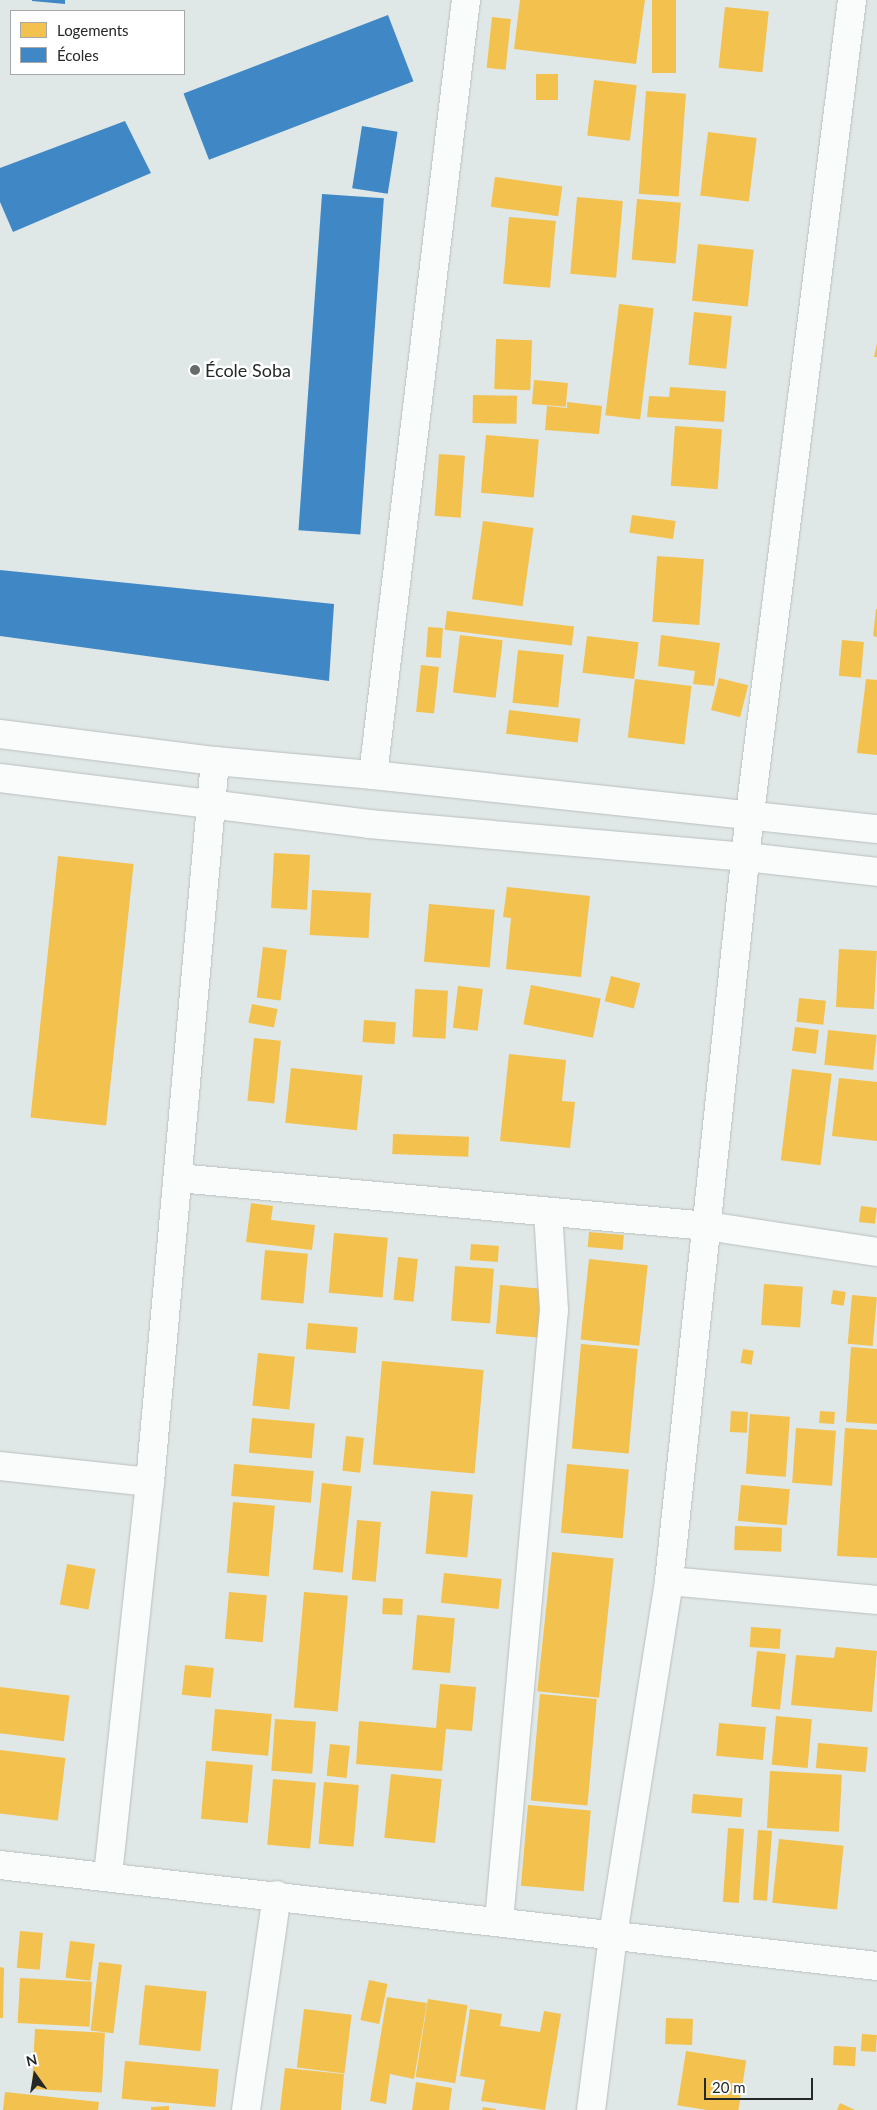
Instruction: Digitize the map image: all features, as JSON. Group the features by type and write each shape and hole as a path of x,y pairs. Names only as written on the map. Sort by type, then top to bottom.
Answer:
{"street":[{"path":"373,775 466,0"},
{"path":"591,2110 613,1935 669,1581 750,813 852,0"},
{"path":"0,734 215,761 750,813 877,829"},
{"path":"108,1875 150,1482 215,761"},
{"path":"0,778 212,806 370,824 746,857 877,872"},
{"path":"178,1178 707,1226 877,1252"},
{"path":"499,1921 554,1310 548,1212"},
{"path":"0,1466 150,1482"},
{"path":"669,1581 877,1600"},
{"path":"0,1865 108,1875 877,1966"},
{"path":"246,2110 277,1895"}],"building: Logements":[{"path":"520,0 645,0 636,64 514,49"},
{"path":"652,0 676,0 676,73 652,73"},
{"path":"725,7 769,12 762,72 719,68"},
{"path":"492,17 511,19 506,70 487,68"},
{"path":"536,74 558,74 558,100 536,100"},
{"path":"594,80 637,85 630,141 587,136"},
{"path":"646,91 686,94 679,197 639,194"},
{"path":"708,132 757,138 749,201 700,196"},
{"path":"495,177 562,186 558,216 491,207"},
{"path":"577,197 623,201 616,278 570,274"},
{"path":"637,199 681,203 676,264 632,260"},
{"path":"509,217 556,221 550,288 503,284"},
{"path":"698,244 754,250 748,307 692,301"},
{"path":"619,304 654,308 640,419 605,415"},
{"path":"694,312 732,316 726,369 688,365"},
{"path":"496,339 532,340 530,390 494,389"},
{"path":"877,343 877,357 874,357"},
{"path":"534,380 568,383 566,407 532,404"},
{"path":"670,387 726,391 724,422 647,417 649,396 669,397"},
{"path":"473,395 517,396 517,424 473,423"},
{"path":"567,402 602,406 599,434 545,430 547,406 567,408"},
{"path":"675,426 722,429 718,489 671,486"},
{"path":"486,435 539,440 534,497 481,493"},
{"path":"439,454 465,456 461,518 435,516"},
{"path":"632,515 676,521 673,539 629,533"},
{"path":"483,521 534,528 523,606 472,599"},
{"path":"657,556 704,559 699,625 652,622"},
{"path":"877,609 877,637 873,636"},
{"path":"447,611 574,627 572,645 445,630"},
{"path":"428,627 443,628 441,658 426,657"},
{"path":"460,635 503,640 496,698 453,693"},
{"path":"661,635 720,643 714,686 693,684 695,671 658,666"},
{"path":"587,636 639,642 634,679 582,673"},
{"path":"842,640 864,642 861,678 839,676"},
{"path":"518,650 564,655 558,708 512,703"},
{"path":"421,665 439,667 434,714 416,712"},
{"path":"719,678 748,685 740,717 711,710"},
{"path":"635,679 692,686 684,745 628,738"},
{"path":"866,679 877,680 877,755 857,753"},
{"path":"509,710 580,719 578,743 506,734"},
{"path":"274,853 310,855 307,910 271,908"},
{"path":"58,856 134,864 106,1126 31,1118"},
{"path":"507,887 590,896 581,977 506,969 511,918 503,917"},
{"path":"312,890 371,893 369,938 310,935"},
{"path":"429,904 495,910 490,968 424,962"},
{"path":"263,947 287,950 281,1001 257,998"},
{"path":"839,949 877,951 874,1009 836,1007"},
{"path":"611,976 640,983 634,1008 605,1001"},
{"path":"531,985 601,999 593,1038 523,1024"},
{"path":"458,986 483,989 478,1031 453,1028"},
{"path":"415,989 448,991 445,1039 412,1037"},
{"path":"799,998 826,1001 823,1025 796,1022"},
{"path":"252,1004 278,1009 274,1028 248,1023"},
{"path":"364,1020 396,1022 394,1044 362,1042"},
{"path":"795,1027 819,1030 816,1054 792,1051"},
{"path":"828,1030 877,1035 873,1070 824,1065"},
{"path":"254,1038 281,1041 274,1103 247,1101"},
{"path":"509,1054 566,1060 562,1101 575,1102 570,1148 500,1141"},
{"path":"291,1068 363,1076 357,1130 285,1123"},
{"path":"792,1069 832,1074 820,1165 781,1160"},
{"path":"839,1078 877,1082 877,1141 832,1136"},
{"path":"393,1134 469,1137 468,1157 392,1154"},
{"path":"251,1203 273,1206 271,1220 315,1225 312,1250 246,1242"},
{"path":"861,1206 877,1208 875,1224 859,1222"},
{"path":"589,1232 624,1235 623,1250 588,1247"},
{"path":"334,1233 388,1238 383,1297 329,1293"},
{"path":"471,1244 499,1246 498,1262 470,1260"},
{"path":"265,1250 308,1254 303,1304 261,1300"},
{"path":"398,1257 418,1259 413,1302 394,1300"},
{"path":"589,1259 648,1265 639,1346 581,1340"},
{"path":"455,1266 494,1269 490,1324 451,1321"},
{"path":"764,1284 803,1287 800,1328 761,1325"},
{"path":"500,1285 545,1289 541,1338 496,1334"},
{"path":"833,1290 846,1292 844,1306 831,1304"},
{"path":"852,1295 877,1297 873,1346 848,1344"},
{"path":"308,1323 358,1327 356,1353 306,1349"},
{"path":"581,1344 638,1349 629,1454 572,1449"},
{"path":"851,1347 877,1349 877,1424 846,1422"},
{"path":"743,1349 754,1351 751,1365 741,1363"},
{"path":"258,1353 295,1357 289,1410 252,1406"},
{"path":"382,1361 484,1370 475,1473 373,1465"},
{"path":"731,1411 748,1412 747,1433 730,1432"},
{"path":"820,1411 835,1412 834,1424 819,1423"},
{"path":"750,1414 790,1417 786,1477 746,1474"},
{"path":"252,1418 315,1423 312,1458 249,1453"},
{"path":"796,1428 836,1431 832,1486 792,1483"},
{"path":"845,1428 877,1430 877,1558 837,1556"},
{"path":"346,1436 364,1438 360,1473 342,1471"},
{"path":"234,1464 314,1471 311,1503 231,1496"},
{"path":"567,1464 629,1469 623,1538 561,1533"},
{"path":"322,1483 352,1486 343,1573 313,1570"},
{"path":"741,1485 790,1489 787,1525 738,1521"},
{"path":"431,1491 473,1495 467,1557 426,1554"},
{"path":"233,1502 275,1506 269,1576 227,1573"},
{"path":"357,1520 381,1522 376,1582 352,1580"},
{"path":"735,1526 782,1528 781,1552 734,1550"},
{"path":"552,1552 614,1558 599,1698 537,1691"},
{"path":"67,1564 96,1569 88,1609 60,1604"},
{"path":"444,1573 502,1579 499,1609 441,1603"},
{"path":"229,1592 267,1595 263,1642 225,1639"},
{"path":"304,1592 348,1596 338,1711 294,1708"},
{"path":"383,1598 403,1599 402,1615 382,1614"},
{"path":"417,1615 455,1618 450,1673 412,1670"},
{"path":"751,1627 781,1629 780,1649 750,1647"},
{"path":"836,1647 877,1651 872,1712 791,1705 796,1655 834,1658"},
{"path":"757,1651 786,1654 780,1710 751,1707"},
{"path":"185,1665 214,1668 211,1698 182,1695"},
{"path":"440,1684 476,1687 472,1731 446,1729 442,1771 356,1764 359,1721 436,1728"},
{"path":"0,1687 69,1696 64,1741 0,1733"},
{"path":"540,1694 597,1699 587,1806 531,1801"},
{"path":"215,1709 272,1714 268,1756 211,1751"},
{"path":"776,1716 812,1719 808,1768 772,1765"},
{"path":"275,1719 316,1722 312,1774 271,1771"},
{"path":"719,1723 766,1727 763,1760 716,1756"},
{"path":"818,1743 868,1747 866,1772 816,1768"},
{"path":"330,1744 350,1746 347,1778 327,1776"},
{"path":"0,1750 66,1758 58,1821 0,1813"},
{"path":"206,1761 253,1765 248,1823 201,1819"},
{"path":"770,1771 842,1775 839,1832 767,1828"},
{"path":"391,1774 442,1779 435,1843 384,1838"},
{"path":"273,1779 316,1783 310,1848 267,1845"},
{"path":"324,1782 359,1785 353,1847 319,1844"},
{"path":"693,1794 743,1798 741,1817 691,1813"},
{"path":"528,1805 591,1810 584,1891 521,1886"},
{"path":"728,1828 744,1829 739,1903 723,1902"},
{"path":"758,1830 772,1831 767,1901 753,1900"},
{"path":"779,1839 844,1846 837,1909 772,1903"},
{"path":"20,1931 43,1933 40,1970 17,1968"},
{"path":"70,1941 95,1944 90,1981 65,1978"},
{"path":"99,1962 122,1965 113,2033 91,2030"},
{"path":"0,1967 4,1968 3,2018 0,2018"},
{"path":"20,1978 92,1982 90,2027 18,2023"},
{"path":"369,1980 388,1984 379,2024 360,2020"},
{"path":"145,1985 207,1991 200,2051 139,2045"},
{"path":"387,1997 427,2003 414,2079 390,2074 386,2104 370,2101"},
{"path":"428,1999 468,2005 455,2083 416,2077"},
{"path":"304,2009 352,2015 344,2073 297,2068"},
{"path":"470,2009 502,2014 500,2026 540,2032 544,2011 561,2014 545,2110 481,2101 485,2080 460,2076"},
{"path":"666,2018 693,2019 692,2045 665,2044"},
{"path":"35,2029 105,2033 102,2093 32,2089"},
{"path":"862,2034 877,2035 876,2052 861,2051"},
{"path":"834,2046 856,2047 855,2066 833,2065"},
{"path":"686,2051 746,2061 738,2110 707,2110 677,2105"},
{"path":"125,2061 219,2069 215,2107 122,2099"},
{"path":"285,2068 344,2074 341,2110 280,2110"},
{"path":"416,2082 452,2088 449,2110 412,2110"},
{"path":"5,2092 99,2102 98,2110 3,2110"},
{"path":"840,2103 855,2110 837,2110"},
{"path":"169,2106 169,2110 151,2110 151,2107"},
{"path":"483,2107 496,2109 496,2110 482,2110"}],"building: Écoles":[{"path":"65,0 65,4 32,1"},
{"path":"388,15 413,81 209,160 184,93"},
{"path":"125,121 151,173 13,232 0,202 0,168"},
{"path":"362,126 398,132 388,194 352,188"},
{"path":"322,194 384,198 360,535 298,530"},
{"path":"0,570 334,604 329,681 0,636"}],"place":[{"name":"École Soba","path":"195,370"}]}
